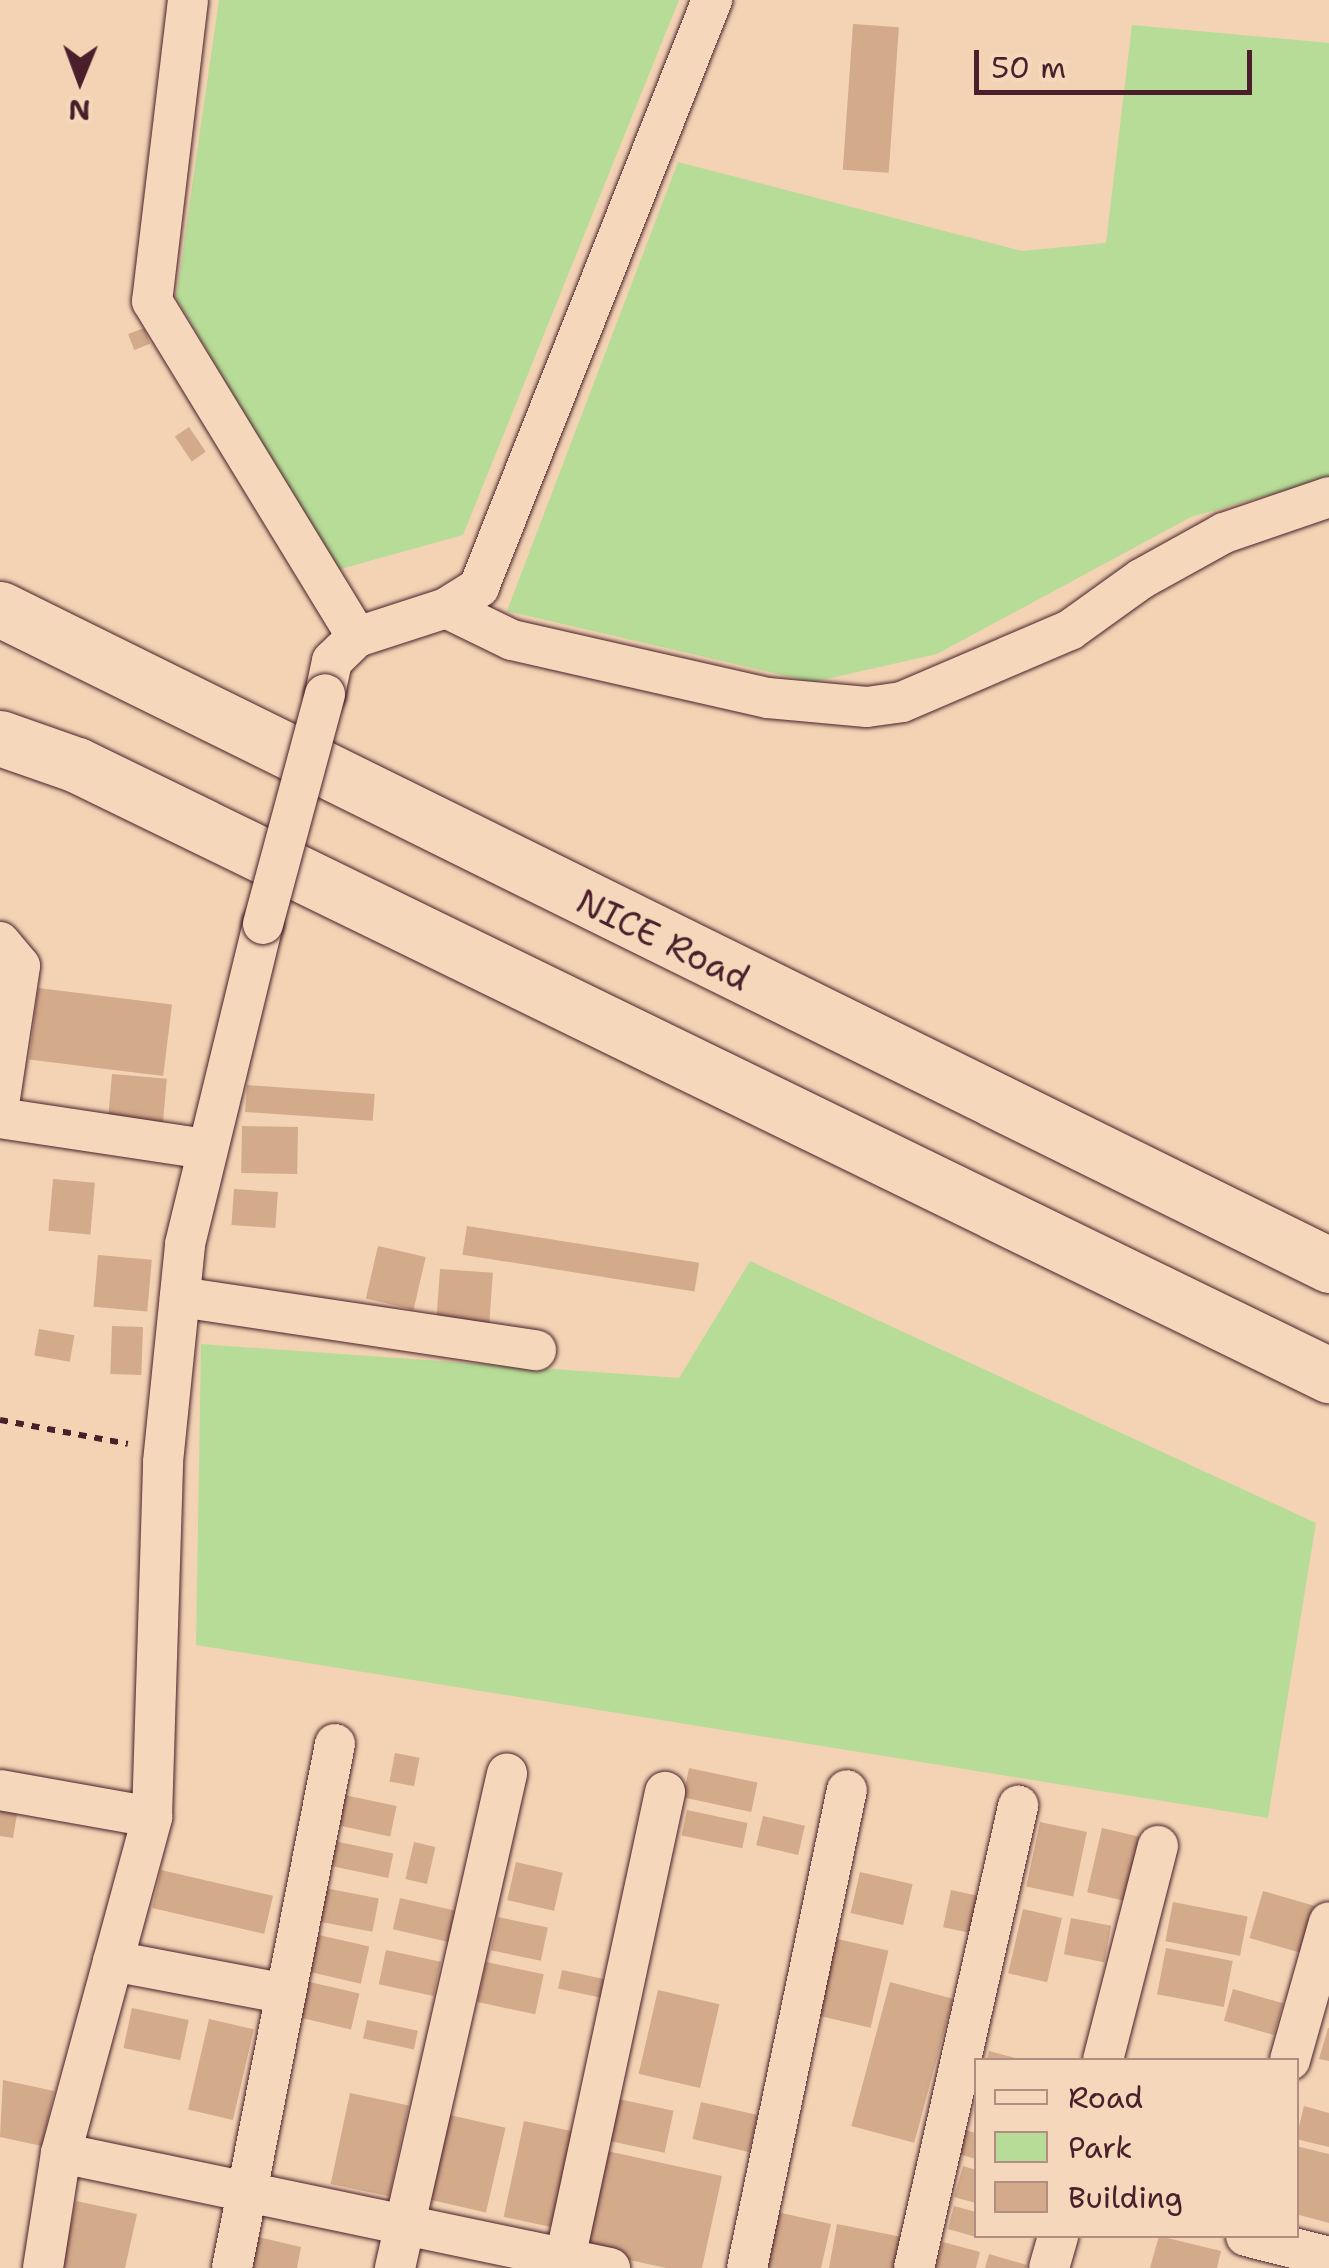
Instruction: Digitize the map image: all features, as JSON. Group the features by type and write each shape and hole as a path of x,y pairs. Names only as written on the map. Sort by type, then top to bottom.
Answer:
{"highway":[{"name":"NICE Road","path":"0,609 1329,1266"},
{"path":"0,738 94,774 1329,1375"}],"street":[{"path":"188,0 152,301 356,638"},
{"path":"43,2268 61,2153 152,1817 164,1449 180,1297 206,1149 332,661 356,638 446,608 480,587 712,0"},
{"path":"446,608 512,640 633,670 808,704 902,702 1070,630 1141,578 1224,533 1329,496"},
{"path":"0,942 20,966 0,1100"},
{"path":"0,1118 206,1149"},
{"path":"180,1297 536,1350"},
{"path":"232,2268 251,2192 335,1744"},
{"path":"395,2268 507,1774"},
{"path":"0,1790 152,1817"},
{"path":"747,2268 847,1790"},
{"path":"564,2263 666,1792"},
{"path":"914,2268 1018,1806"},
{"path":"1104,2058 1158,1846"},
{"path":"1291,2058 1329,1922"},
{"path":"113,1961 286,1994"},
{"path":"61,2153 564,2263 610,2268"},
{"path":"1050,2268 1058,2238"},
{"path":"1231,2268 1242,2238"},
{"path":"1251,2238 1329,2257"}],"path":[{"path":"0,1420 164,1449"}],"green space":[{"path":"219,0 679,0 463,535 337,570 176,298"},
{"path":"1132,25 1329,43 1329,478 1191,517 937,654 813,682 507,611 678,162 1022,251 1106,243"},
{"path":"750,1261 1316,1523 1268,1818 196,1645 201,1344 679,1378"}],"building":[{"path":"853,24 899,27 889,173 843,170"},
{"path":"144,328 150,344 134,350 128,334"},
{"path":"189,427 206,452 192,461 175,437"},
{"path":"38,988 172,1004 163,1076 29,1059"},
{"path":"112,1074 167,1079 162,1134 107,1129"},
{"path":"247,1085 375,1094 373,1121 245,1112"},
{"path":"242,1126 298,1127 297,1174 241,1173"},
{"path":"53,1179 95,1183 90,1234 48,1231"},
{"path":"234,1189 278,1192 275,1228 231,1225"},
{"path":"467,1226 699,1263 695,1291 462,1255"},
{"path":"378,1246 426,1257 414,1310 366,1299"},
{"path":"98,1255 152,1260 147,1312 93,1307"},
{"path":"440,1269 493,1273 489,1330 436,1326"},
{"path":"112,1326 143,1327 141,1375 110,1374"},
{"path":"39,1329 74,1335 70,1362 34,1356"},
{"path":"395,1753 420,1758 414,1786 389,1781"},
{"path":"689,1768 757,1783 751,1812 683,1797"},
{"path":"335,1793 397,1806 390,1836 329,1823"},
{"path":"687,1810 748,1823 742,1848 682,1835"},
{"path":"0,1811 17,1814 13,1838 0,1836"},
{"path":"763,1816 805,1826 798,1855 756,1845"},
{"path":"1040,1822 1087,1832 1073,1897 1026,1887"},
{"path":"1102,1828 1142,1837 1127,1902 1087,1892"},
{"path":"320,1838 393,1854 388,1878 315,1862"},
{"path":"414,1842 435,1847 427,1884 405,1879"},
{"path":"516,1862 563,1873 554,1911 507,1900"},
{"path":"161,1870 273,1896 264,1934 152,1908"},
{"path":"860,1872 913,1884 903,1925 851,1913"},
{"path":"320,1887 379,1898 372,1932 314,1920"},
{"path":"951,1890 988,1898 980,1935 943,1927"},
{"path":"1263,1891 1325,1909 1311,1956 1249,1938"},
{"path":"400,1898 456,1911 448,1942 393,1929"},
{"path":"1173,1902 1248,1917 1240,1956 1165,1941"},
{"path":"1023,1909 1062,1918 1047,1982 1008,1973"},
{"path":"498,1917 548,1928 541,1961 491,1950"},
{"path":"1071,1918 1111,1926 1104,1962 1064,1954"},
{"path":"306,1932 369,1947 361,1984 297,1969"},
{"path":"829,1937 888,1951 871,2028 811,2014"},
{"path":"1166,1948 1233,1961 1224,2007 1157,1994"},
{"path":"386,1950 441,1962 433,1996 379,1984"},
{"path":"486,1962 544,1974 535,2014 477,2002"},
{"path":"562,1970 617,1982 613,2000 558,1989"},
{"path":"297,1979 359,1993 351,2029 289,2015"},
{"path":"890,1982 953,1999 914,2143 851,2126"},
{"path":"1233,1989 1283,2003 1274,2035 1224,2021"},
{"path":"658,1990 719,2004 700,2088 639,2074"},
{"path":"132,2008 189,2020 180,2060 123,2048"},
{"path":"209,2019 254,2029 233,2120 188,2110"},
{"path":"367,2020 418,2031 414,2049 363,2039"},
{"path":"1329,2028 1329,2061 1319,2059"},
{"path":"989,2051 1015,2058 987,2058"},
{"path":"3,2080 54,2091 42,2146 0,2137"},
{"path":"350,2093 409,2105 389,2196 331,2184"},
{"path":"609,2097 674,2111 665,2153 600,2139"},
{"path":"701,2102 758,2115 749,2152 692,2139"},
{"path":"1304,2106 1329,2113 1329,2147 1299,2140"},
{"path":"450,2115 506,2128 486,2213 430,2200"},
{"path":"524,2121 581,2133 560,2229 504,2217"},
{"path":"955,2127 974,2132 974,2158 948,2151"},
{"path":"1299,2147 1329,2154 1329,2223 1299,2215"},
{"path":"598,2149 722,2176 702,2268 666,2268 575,2248"},
{"path":"963,2166 974,2169 974,2202 954,2197"},
{"path":"76,2201 137,2214 125,2268 61,2268"},
{"path":"954,2206 974,2211 974,2236 948,2229"},
{"path":"768,2210 831,2224 821,2268 755,2268"},
{"path":"837,2224 902,2237 896,2268 829,2268"},
{"path":"245,2234 301,2247 297,2268 238,2268"},
{"path":"1158,2238 1221,2251 1217,2268 1150,2268"},
{"path":"943,2242 980,2252 976,2268 935,2268"},
{"path":"989,2254 1027,2265 1026,2268 985,2268"}]}
